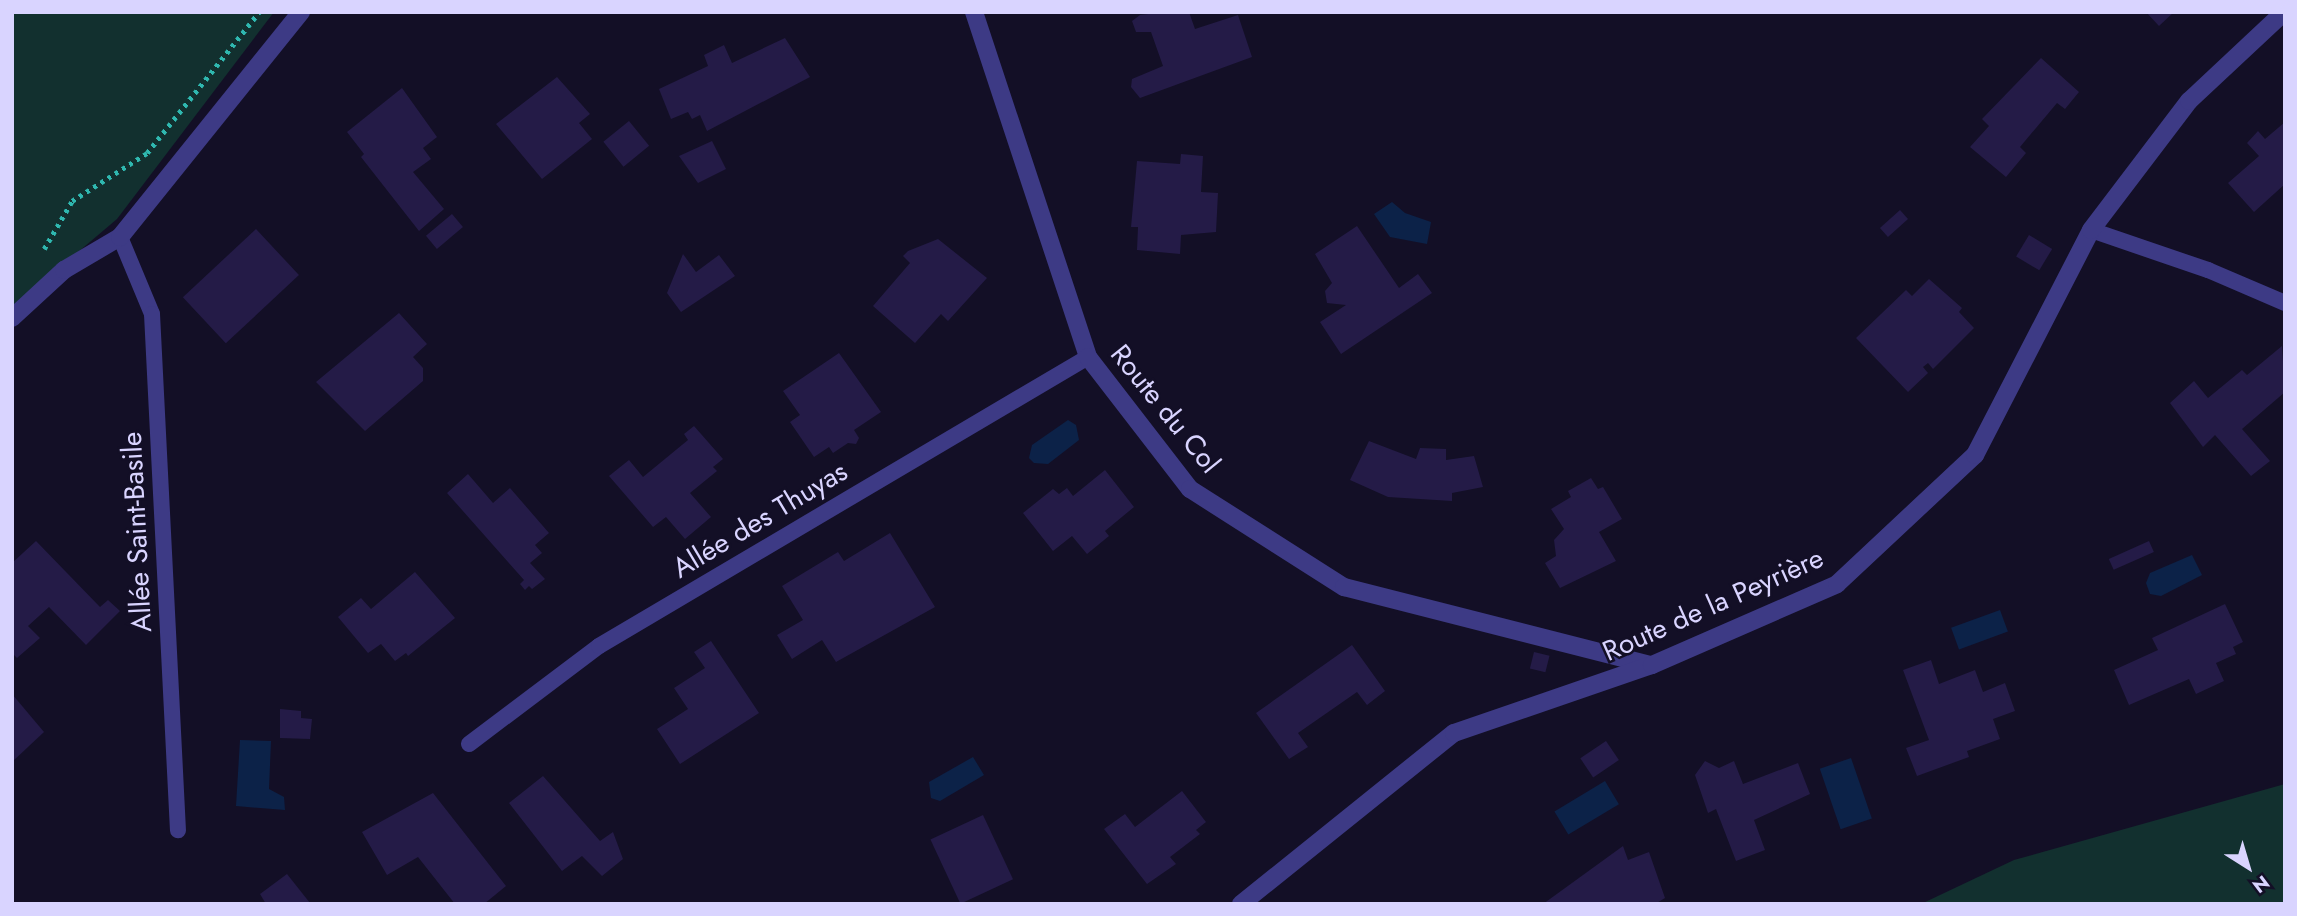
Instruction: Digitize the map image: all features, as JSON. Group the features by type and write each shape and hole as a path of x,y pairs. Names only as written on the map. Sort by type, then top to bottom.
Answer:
{"street":[{"path":"12,318 64,270 120,237 301,12"},
{"name":"Route du Col","path":"974,12 1088,357 1190,489 1344,587 1651,665"},
{"name":"Route de la Peyrière","path":"1241,904 1454,733 1651,665 1837,584 1975,455 2091,230 2189,100 2284,12"}],"lane":[{"path":"2091,230 2208,270 2285,303"},
{"name":"Allée Saint-Basile","path":"120,237 152,314 178,830"},
{"name":"Allée des Thuyas","path":"469,744 599,646 1088,357"}],"path":[{"path":"43,250 72,201 146,153 259,12"}],"green space":[{"path":"12,12 274,12 117,219 12,308"},
{"path":"2285,784 2285,904 1921,904 2014,860"}],"water":[{"path":"1392,202 1405,213 1431,222 1427,244 1390,237 1374,214"},
{"path":"1068,420 1076,425 1079,440 1048,464 1034,463 1029,458 1032,445"},
{"path":"2192,555 2202,575 2161,596 2150,594 2146,583 2150,573"},
{"path":"2000,610 2008,632 1959,649 1951,628"},
{"path":"240,740 271,741 269,789 284,797 285,810 236,806"},
{"path":"973,757 984,775 940,801 931,798 929,782"},
{"path":"1851,758 1872,819 1841,829 1820,769"},
{"path":"1605,781 1619,804 1568,835 1554,811"}],"building":[{"path":"1189,12 1195,29 1238,15 1252,57 1140,98 1131,87 1132,79 1163,66 1151,32 1136,32 1132,21 1140,15"},
{"path":"2146,12 2174,12 2159,26"},
{"path":"785,38 810,77 707,131 700,115 692,119 688,112 671,119 659,89 708,66 704,55 724,45 732,63"},
{"path":"2041,58 2079,92 2065,109 2057,103 2020,147 2026,153 2006,177 1970,147 1989,126 1982,119"},
{"path":"557,77 590,114 579,123 592,139 542,179 496,124"},
{"path":"402,88 437,137 423,148 431,159 413,172 444,209 419,231 361,157 364,154 347,132"},
{"path":"629,121 649,146 623,167 603,142"},
{"path":"2285,122 2285,184 2254,212 2228,183 2259,156 2247,143 2258,131 2265,139"},
{"path":"712,141 726,169 698,183 679,156"},
{"path":"1181,154 1203,156 1201,192 1218,193 1216,232 1181,235 1180,254 1137,250 1138,227 1131,227 1137,161 1180,164"},
{"path":"1900,210 1908,219 1888,237 1880,228"},
{"path":"452,214 463,227 437,249 426,236"},
{"path":"1357,226 1399,288 1418,274 1432,293 1341,354 1320,322 1346,305 1327,303 1325,291 1332,283 1315,254"},
{"path":"256,229 299,275 226,343 183,297"},
{"path":"2029,235 2052,249 2039,270 2016,256"},
{"path":"938,239 987,278 948,321 941,314 915,343 873,306 910,263 903,256 908,251"},
{"path":"683,254 696,272 719,255 735,276 681,312 667,293"},
{"path":"1929,279 1962,308 1959,312 1974,328 1933,369 1928,363 1923,367 1928,373 1908,392 1856,338 1906,290 1912,296"},
{"path":"399,313 427,344 413,357 423,368 423,381 365,431 316,382"},
{"path":"2282,346 2285,392 2242,429 2270,461 2251,476 2215,435 2203,447 2170,403 2194,381 2208,398 2242,370 2247,375"},
{"path":"839,353 881,412 854,430 859,438 856,444 848,443 833,453 829,447 814,457 790,422 800,415 783,391"},
{"path":"694,426 723,459 713,467 717,471 690,493 711,517 685,539 666,517 653,527 609,476 629,460 643,477 688,440 684,434"},
{"path":"1369,441 1416,459 1420,448 1446,449 1446,460 1474,456 1483,487 1452,493 1452,501 1388,497 1350,480"},
{"path":"1105,470 1134,507 1105,531 1109,536 1087,554 1072,536 1053,551 1023,513 1053,489 1059,494 1067,488 1073,496"},
{"path":"468,474 493,503 510,488 549,533 535,545 542,553 530,563 545,579 532,589 529,586 525,590 520,584 524,580 447,493"},
{"path":"1591,478 1598,489 1603,487 1622,519 1599,532 1616,561 1560,588 1545,563 1556,556 1554,540 1564,529 1551,509 1571,497 1568,491"},
{"path":"890,533 935,607 836,662 822,640 792,659 777,635 803,620 782,586 838,552 844,561"},
{"path":"36,541 100,607 108,600 120,611 86,645 49,607 28,626 40,638 17,658 12,653 12,563"},
{"path":"2149,541 2154,552 2114,570 2109,559"},
{"path":"415,572 455,618 408,656 406,653 395,661 381,644 368,653 338,617 361,598 371,609"},
{"path":"2225,604 2243,642 2233,647 2236,654 2216,663 2224,681 2196,694 2189,679 2129,705 2114,670 2158,650 2152,638"},
{"path":"711,641 759,713 680,764 657,729 688,709 674,688 705,668 694,652"},
{"path":"1352,645 1385,691 1367,705 1357,692 1298,733 1308,747 1289,759 1256,713"},
{"path":"1534,652 1550,656 1545,672 1530,668"},
{"path":"1931,660 1939,684 1975,670 1983,692 2005,683 2015,711 1993,719 2000,739 1967,751 1969,757 1917,776 1906,748 1929,740 1903,670"},
{"path":"12,694 44,732 12,762"},
{"path":"280,709 301,711 301,718 312,719 310,739 280,738"},
{"path":"1606,741 1619,760 1593,777 1580,758"},
{"path":"1705,761 1719,768 1734,761 1743,784 1798,763 1810,794 1754,820 1765,850 1736,861 1716,809 1708,813 1695,775"},
{"path":"543,776 600,841 613,832 623,859 602,876 582,856 562,871 509,803"},
{"path":"1182,791 1206,822 1196,830 1200,834 1170,857 1176,864 1147,884 1104,829 1125,814 1135,827"},
{"path":"433,793 506,886 484,904 455,904 418,857 387,875 362,832"},
{"path":"983,815 1013,879 960,904 930,840"},
{"path":"1623,846 1628,860 1649,852 1665,898 1655,904 1543,904"},
{"path":"287,874 310,903 266,904 260,894"}]}
